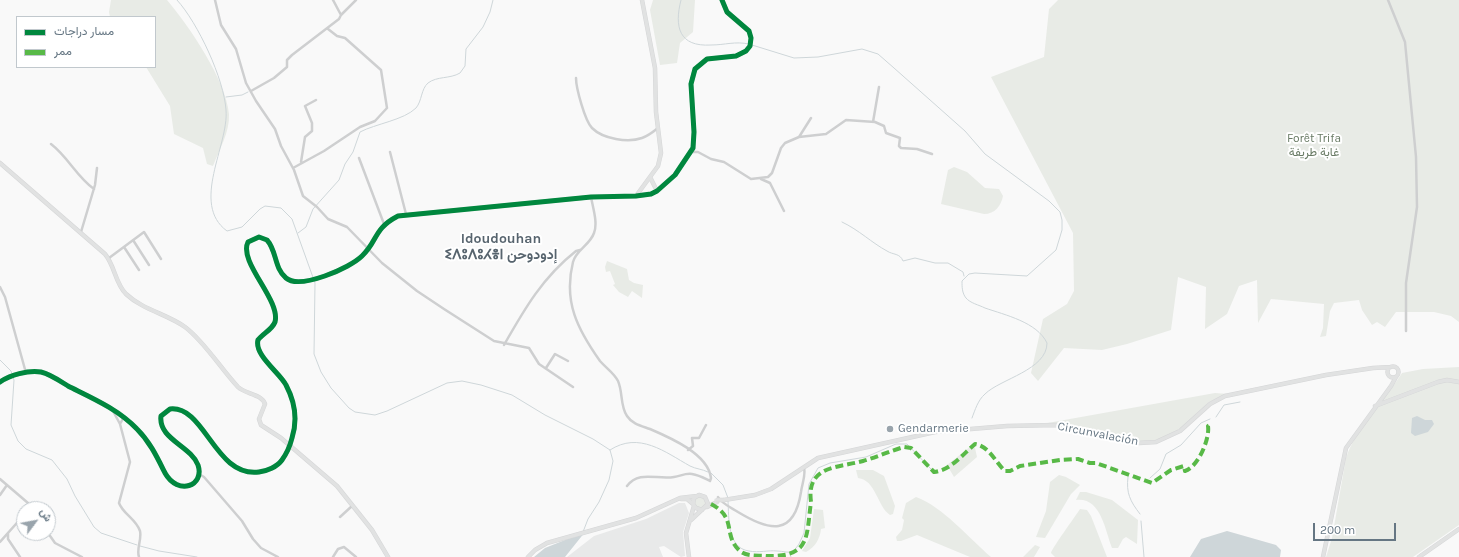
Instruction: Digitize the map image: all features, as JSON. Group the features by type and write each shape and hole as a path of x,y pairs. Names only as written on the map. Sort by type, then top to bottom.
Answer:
{"street":[{"path":"215,0 221,25 236,49 243,75 251,91 275,129 281,146 293,168 303,196 317,207 328,219 347,227 382,263 428,298 487,338 504,345 530,348 539,364 573,387"},
{"path":"334,0 341,15"},
{"path":"251,91 274,78 287,68 287,60 292,55 328,29 356,0"},
{"path":"636,196 658,166 661,157 655,68 642,0"},
{"path":"0,382 9,377 21,374 41,372 110,408 124,417 146,439 173,484 181,487 189,486 195,481 198,474 198,466 195,460 163,428 161,416 166,410 176,408 186,413 225,459 241,472 262,472 276,466 284,457 290,445 295,426 295,407 286,385 262,356 257,344 260,338 271,328 275,319 268,296 246,254 248,242 255,238 267,240 284,277 295,282 318,277 345,268 361,257 384,224 398,216 406,214 591,197 636,196 651,194 657,191 675,175 691,152 694,136 691,84 693,73 704,60 736,56 746,51 750,44 749,31 727,12 722,0"},
{"path":"1388,0 1405,42 1416,164 1417,207 1406,283 1406,331"},
{"path":"293,168 324,151 360,127 376,121 388,108 381,70 345,38 337,36 328,29"},
{"path":"576,78 580,98 591,127 600,133 622,140 639,139 649,135 658,128"},
{"path":"873,122 879,87"},
{"path":"301,163 305,137 312,131 312,124 305,106 316,100"},
{"path":"799,137 810,118"},
{"path":"691,152 704,154 711,159 724,162 751,179 761,179 772,174 779,152 783,145 799,137 826,134 846,120 882,124 886,133 900,138 899,146 901,148 917,149 932,154"},
{"path":"51,144 63,154 81,177 94,189"},
{"path":"390,152 406,214"},
{"path":"359,158 384,224"},
{"path":"0,163 81,232 109,258 120,285 126,294 142,305 188,329 239,388 264,402 265,408 259,422 290,445 337,486 372,530 388,557"},
{"path":"81,232 94,189 97,168"},
{"path":"650,177 657,191"},
{"path":"761,179 770,183 784,211"},
{"path":"591,197 594,217 594,233 573,260 571,295 576,321 582,334 603,364 617,379 624,409 630,419 663,435 704,461 709,468 711,475 710,481 693,474 682,474 673,477 641,476 634,478 627,486"},
{"path":"109,258 145,232 161,259"},
{"path":"133,240 149,266"},
{"path":"124,247 139,270"},
{"path":"504,345 532,297 558,267 576,251 580,250"},
{"path":"0,287 5,297 26,373"},
{"path":"546,368 555,354 568,361"},
{"path":"1323,557 1345,452 1351,440 1389,388 1396,377 1398,370 1394,367 1388,370 1389,388"},
{"path":"1373,368 1396,377"},
{"name":"Circunvalación","path":"717,500 738,498 772,489 803,466 826,456 909,437 991,427 1056,425 1121,441 1139,443 1156,442 1180,431 1206,407 1222,397 1300,380 1373,368 1391,368"},
{"path":"1376,406 1438,382 1447,380 1459,382"},
{"path":"110,408 120,424 130,462 119,502 121,508 137,526 140,532 140,544 138,549 139,557"},
{"path":"120,424 124,417"},
{"path":"688,450 693,446 691,439 699,438 706,425"},
{"path":"528,557 539,547 558,539 648,514 685,496 702,495 707,498 717,500 764,526 774,527 785,523 794,513 799,502 805,474 803,466"},
{"path":"198,474 204,477 242,521 253,539 261,548 278,557"},
{"path":"0,479 24,501"},
{"path":"0,495 7,485"},
{"path":"689,557 686,538 691,520 693,500 697,496"},
{"path":"706,507 708,504 707,498"},
{"path":"674,501 687,499 693,505 702,510"},
{"path":"691,520 702,510 717,500"},
{"path":"340,517 352,506"},
{"path":"0,542 16,524"},
{"path":"1419,557 1459,529"},
{"path":"8,533 8,539 20,557"},
{"path":"54,541 82,557"},
{"path":"333,557 338,549 344,547 356,557"}],"shaded area":[{"path":"1417,416 1425,420 1432,420 1434,424 1428,432 1415,436 1411,433 1412,418"},
{"path":"679,503 685,503 689,513 683,532 685,556 681,557 664,546 659,547 663,557 567,557 594,536 646,519"},
{"path":"1227,531 1276,545 1281,550 1280,557 1190,557 1201,539"},
{"path":"585,532 565,557 534,557 545,548"}],"green space":[{"path":"111,0 167,0 186,24 214,70 226,100 229,114 228,127 224,141 213,166 207,164 203,148 174,134 170,106 147,68 156,68 156,16 110,16"},
{"path":"653,0 695,0 693,32 680,43 677,63 660,65 650,10"},
{"name":"Forêt Trifa غابة طريفة","path":"1058,0 1459,0 1459,322 1451,316 1434,312 1396,312 1385,327 1377,322 1372,325 1362,310 1359,300 1334,303 1330,311 1326,336 1320,337 1323,328 1324,304 1271,299 1258,323 1257,280 1239,286 1227,314 1205,329 1206,287 1178,277 1171,330 1102,350 1064,348 1038,381 1031,373 1043,319 1067,304 1074,291 1073,233 991,77 1044,57 1049,9"},
{"path":"954,167 967,172 985,188 999,189 1003,196 997,209 991,213 984,214 941,204 948,170"},
{"path":"607,261 627,269 629,280 643,285 642,298 632,291 628,297 619,292 613,285 615,284 610,271 606,272 605,267"},
{"path":"1459,367 1459,525 1413,557 1326,557 1332,538 1346,458 1364,424 1402,373 1423,369"},
{"path":"1215,393 1228,394 1209,402 1184,426 1170,435 1150,442 1121,440 1061,424 1042,424"},
{"path":"971,446 975,448 977,457 954,477 947,465"},
{"path":"856,470 873,470 884,476 895,506 893,514 890,515 882,506 869,483 858,478"},
{"path":"1059,475 1066,477 1080,485 1071,494 1045,538 1036,537 1046,511 1050,482"},
{"path":"1080,492 1086,492 1112,500 1138,520 1137,544 1126,537 1123,539 1118,548 1112,548 1101,516 1097,509 1084,500 1076,500"},
{"path":"698,497 702,497 704,498 704,506 698,507 695,504 695,500"},
{"path":"916,497 926,501 946,515 991,557 970,557 917,535 897,541 896,537 902,530 904,520 902,518 906,503"},
{"path":"814,509 823,510 825,528 821,529 820,536 812,548 806,552 802,551 810,538"},
{"path":"1080,509 1087,510 1091,516 1107,557 1055,557 1051,553"},
{"path":"1035,545 1040,547 1034,557 1023,557"}],"waterway":[{"path":"177,0 185,10 209,52 224,97 226,110 225,124 211,190 212,206 216,219 227,231 242,227 265,206 281,208 292,219 315,283 314,354 321,372 331,388 349,408 355,412 375,415 387,411 447,383 462,381 481,385 512,395 545,415 593,439 610,450 613,461 609,480 599,502 588,519 583,532"},
{"path":"298,233 306,227 313,209 339,180 345,164 353,152 360,132 397,119 411,112 418,105 424,88 428,83 435,79 460,73 465,66 466,49 483,27 490,12 493,0"},
{"path":"681,0 678,19 679,27 681,33 692,43 700,45 739,43 749,44"},
{"path":"752,45 794,58 818,57 862,49 878,54 965,131 985,154 1049,201 1060,212 1062,230 1056,250 1027,276 975,273 969,274 962,281 963,292 972,303 1020,320 1036,330 1047,343 1045,352 1031,367 985,394 980,399 972,418"},
{"path":"226,97 242,95 248,92"},
{"path":"842,222 881,248 898,255 903,261 915,258 935,263 948,263 963,272 964,276"},
{"path":"0,360 11,371 14,380 11,425 18,441 26,449 52,460 67,479 75,496 94,527 101,533 137,545"},
{"path":"1216,417 1224,405 1240,402"},
{"path":"1150,478 1160,469 1166,454 1181,445 1201,423 1210,419"},
{"path":"610,450 621,445 641,443 661,450 690,466 708,472"},
{"path":"728,501 729,524 733,538 742,549 753,552 793,552 804,533 809,484 818,468 830,463 866,457 896,444 907,444 931,469 934,470"},
{"path":"711,473 723,485 728,498"},
{"path":"1128,477 1128,492 1140,514"},
{"path":"1141,521 1144,557"},
{"path":"140,546 159,551 197,557"},
{"path":"789,552 791,557"}],"marked path":[{"path":"711,504 719,509 724,515 732,539 740,551 753,555 781,555 792,553 799,549 804,542 808,525 811,490 814,481 826,470 834,467 863,461 904,447 911,448 934,472 940,471 951,465 975,444 980,445 988,451 1005,471 1010,471 1020,466 1078,459 1090,463 1096,463 1152,483 1171,470 1184,466 1185,471 1190,468 1199,458 1207,438 1208,426 1212,424"}],"cycle path":[{"path":"0,382 19,374 41,372 104,404 130,422 142,434 170,480 183,486 189,486 198,478 198,465 194,458 170,437 161,424 161,416 170,409 182,411 192,418 231,464 244,471 259,472 272,468 282,460 289,447 294,431 295,411 292,398 286,385 264,358 258,346 258,340 274,325 275,313 272,303 249,260 247,250 248,242 259,237 267,240 282,274 286,278 293,281 302,281 325,276 356,261 367,251 380,230 398,216 591,197 636,196 651,194 657,191 675,175 693,148 694,132 691,84 695,69 707,59 736,56 746,51 750,46 751,38 749,31 727,12 722,0"}],"place":[{"name":"Gendarmerie","path":"890,429"}],"district":[{"name":"Idoudouhan ⵉⴷⵓⴷⵓⵃⴻⵏ إدودوحن","path":"501,248"}]}
